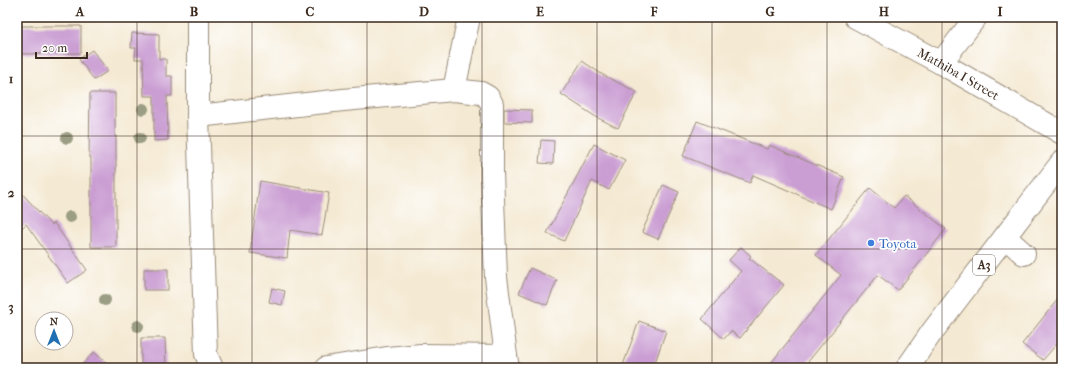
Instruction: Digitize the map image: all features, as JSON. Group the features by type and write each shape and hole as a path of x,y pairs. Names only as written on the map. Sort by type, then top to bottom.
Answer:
{"main road":[{"path":"198,17 198,116 206,354 212,368"},
{"path":"454,90 469,17"},
{"name":"Mathiba I Street","path":"855,17 941,63 1062,133"},
{"path":"941,63 976,17"},
{"path":"198,116 343,100 454,90 481,93 488,97 492,104 492,173 496,277 507,362 421,355 387,358 326,368"},
{"name":"A3","path":"907,368 932,332 1062,162"},
{"path":"1005,237 1024,254"}],"building":[{"path":"17,26 81,26 81,53 17,54"},
{"path":"132,33 159,34 159,59 166,59 166,76 172,76 172,96 167,96 168,140 154,141 154,96 144,96 143,59 135,59 136,48 131,48"},
{"path":"92,50 108,71 94,80 79,59"},
{"path":"582,61 603,75 637,92 618,128 596,117 561,94"},
{"path":"90,93 115,93 116,247 91,247 91,157 89,157"},
{"path":"504,109 532,110 532,123 504,122"},
{"path":"697,121 767,149 769,145 844,177 831,209 753,175 750,183 683,156"},
{"path":"541,140 554,141 553,164 539,163"},
{"path":"594,144 625,160 609,190 592,181 564,241 547,233"},
{"path":"260,181 329,193 322,235 290,230 287,258 250,253"},
{"path":"663,185 679,192 658,239 642,232"},
{"path":"17,188 51,225 54,223 87,270 68,283 26,224 17,233"},
{"path":"870,188 894,208 904,196 946,229 898,290 878,275 803,368 767,368 841,275 816,255"},
{"path":"741,247 751,256 749,258 784,285 740,338 731,331 724,339 702,319 741,271 729,260"},
{"path":"530,268 557,280 547,305 519,293"},
{"path":"144,269 168,269 168,290 144,290"},
{"path":"272,288 285,291 282,305 269,302"},
{"path":"1062,294 1062,338 1043,360 1022,344"},
{"path":"639,321 666,331 653,368 622,368"},
{"path":"141,338 165,338 166,368 141,368"},
{"path":"94,352 112,368 79,368"}],"place":[{"name":"Toyota","path":"871,243"}]}
